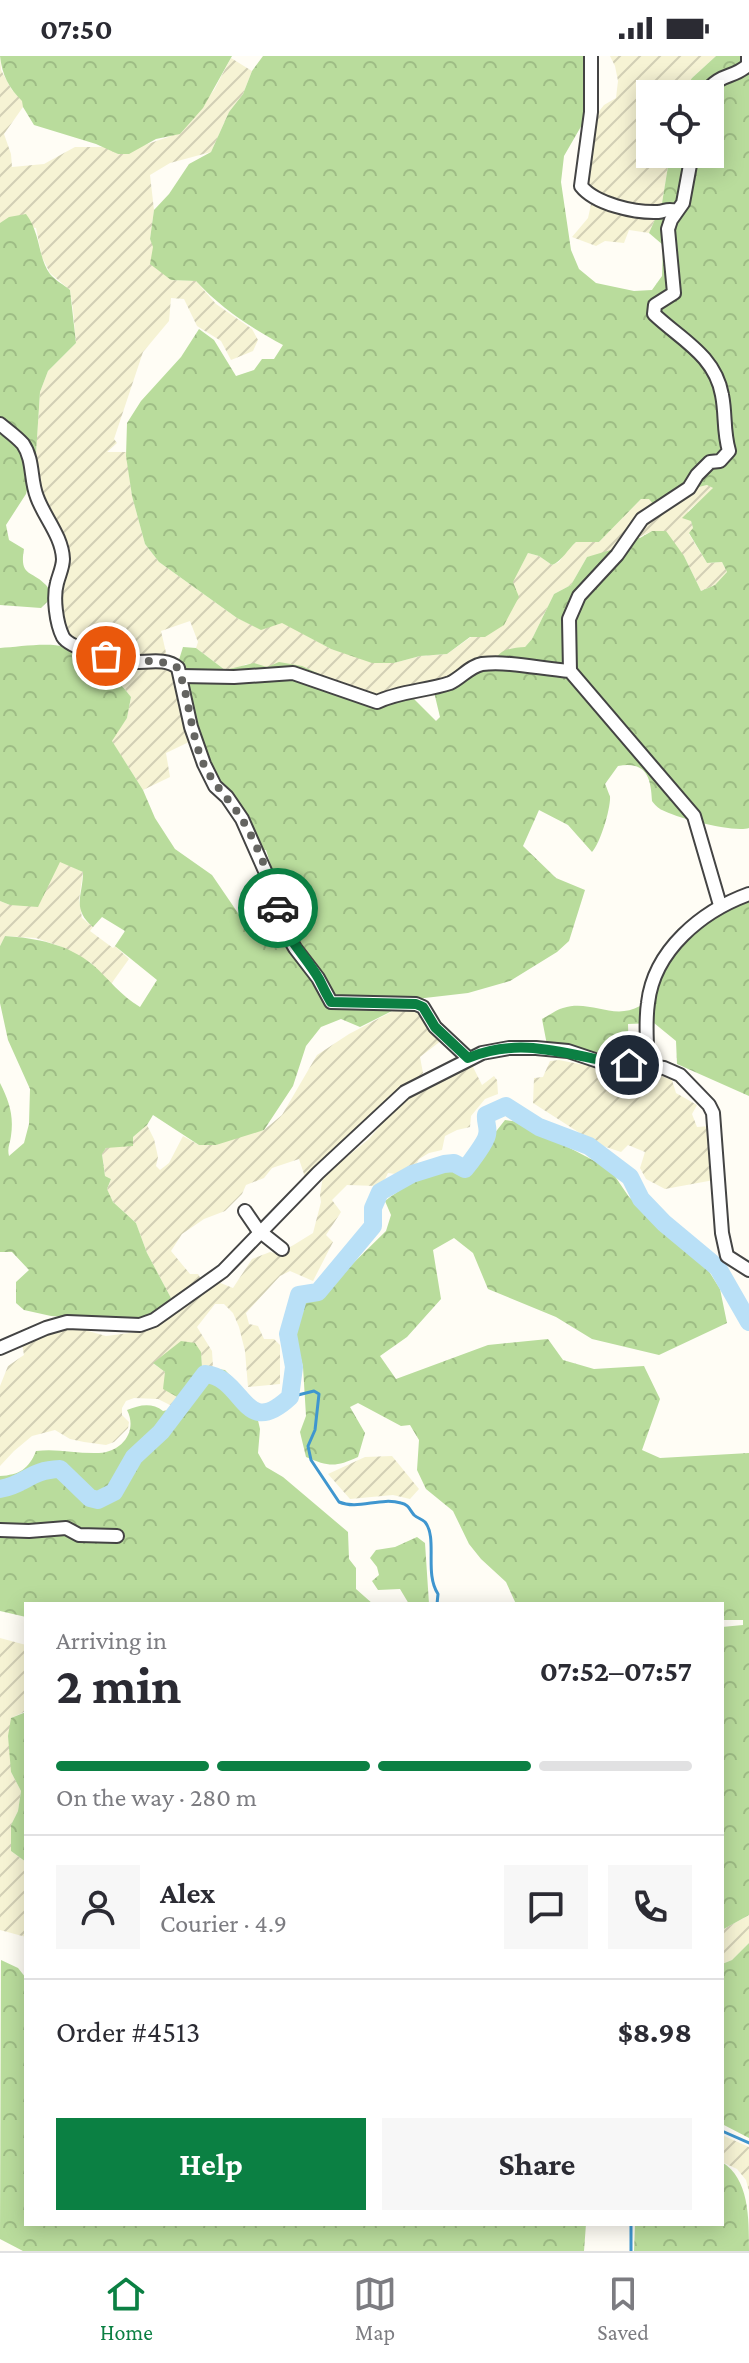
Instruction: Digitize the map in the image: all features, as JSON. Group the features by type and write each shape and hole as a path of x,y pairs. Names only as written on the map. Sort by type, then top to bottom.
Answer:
{"street":[{"path":"591,56 591,112 581,186 599,201 657,212 676,211"},
{"path":"717,80 742,70 748,65 748,56"},
{"path":"690,168 683,203 668,229 674,293 655,305 654,314 694,345 713,370 722,394 722,420 729,451 720,461 710,462 689,488 642,519 617,555 579,596 569,619 570,671 694,816 720,905"},
{"path":"0,424 22,443 29,455 37,499 49,519 63,557 55,598 63,637 83,650 118,660 174,665 181,676 191,727 204,764 215,786 242,819 273,889 283,927 331,1002 416,1004 423,1007 435,1027 468,1058"},
{"path":"181,676 234,677 293,673 377,702 392,695 450,682 474,666 483,664 570,671"},
{"path":"648,1065 648,1000 661,964 682,935 720,905 749,894"},
{"path":"0,1348 67,1322 108,1325 147,1323 223,1271 318,1173 405,1092 468,1058 495,1050 536,1048 568,1051 598,1061 673,1070 713,1113 722,1233 727,1256 749,1270"},
{"path":"245,1211 262,1232 282,1249"},
{"path":"0,1530 66,1528 79,1535 117,1536"}],"shaded area":[{"path":"0,56 1,70 12,90 23,101 23,107 4,134 12,167 44,164 75,147 106,147 118,154 180,133 214,90 231,58 252,71 211,152 170,163 150,175 154,210 150,239 171,280 196,281 216,304 252,329 258,340 253,351 231,360 221,341 197,326 184,299 171,298 169,321 143,352 114,439 117,443 107,452 126,452 132,496 145,544 159,562 237,618 261,629 282,622 331,649 394,663 420,656 447,654 471,637 512,582 528,553 552,565 559,562 576,542 599,542 641,499 685,497 708,485 714,489 688,511 693,528 689,534 707,563 722,562 727,572 715,585 701,591 684,556 652,531 601,555 587,557 571,585 554,594 525,647 510,649 442,681 377,695 246,664 225,670 196,648 198,642 190,621 161,631 167,657 127,658 93,649 67,635 57,600 66,565 41,499 36,454 40,392 48,371 76,343 73,310 70,290 50,273 42,257 36,228 0,223"},
{"path":"610,56 716,56 691,80 636,80 636,168 668,168 662,203 649,233 629,230 624,243 605,241 596,246 572,237 588,218 592,200 587,188 593,119 604,105 616,98 618,81"},
{"path":"82,654 168,666 176,676 191,741 166,753 170,777 143,790 111,740 127,718 131,697 118,680"},
{"path":"60,861 83,872 79,900 82,918 93,927 90,931 129,959 111,984 91,963 62,947 36,938 5,936 0,946 0,901 10,905"},
{"path":"415,1007 442,1040 420,1057 423,1073 305,1177 299,1159 272,1168 264,1178 246,1185 242,1194 225,1211 204,1219 182,1234 171,1251 190,1274 198,1274 201,1279 187,1292 171,1298 147,1253 136,1223 113,1202 107,1189 111,1179 105,1176 102,1153 106,1148 133,1137 147,1125 154,1139 158,1157 156,1166 160,1170 169,1163 183,1136 199,1145 264,1130 282,1115 317,1055 397,1009"},
{"path":"550,1061 672,1080 676,1093 697,1105 692,1114 697,1127 710,1126 714,1180 665,1189 646,1179 640,1168 645,1152 628,1145 621,1152 597,1144 533,1103 534,1078 543,1077"},
{"path":"472,1065 482,1085 494,1076 498,1094 485,1099 471,1116 470,1127 445,1136 442,1150 419,1159 413,1171 403,1175 388,1173 376,1186 347,1185 332,1200 341,1212 326,1235 333,1242 313,1281 290,1271 280,1276 246,1313 249,1324 258,1326 264,1339 274,1339 280,1345 280,1384 248,1387 239,1327 233,1313 224,1304 215,1304 197,1327 212,1351 213,1367 202,1368 201,1352 154,1364 165,1372 179,1398 176,1408 158,1399 134,1398 126,1401 122,1408 122,1415 129,1422 128,1428 114,1442 106,1445 84,1442 70,1439 55,1430 32,1436 0,1466 0,1386 8,1366 24,1355 22,1344 74,1327 106,1336 145,1331 218,1282 233,1288 252,1259 270,1252 279,1254 313,1233 321,1202 323,1176 369,1139 401,1101"},
{"path":"392,1456 419,1489 410,1499 393,1495 350,1499 328,1474 365,1457"},
{"path":"0,1638 24,1644 24,1712 11,1718 11,1772 21,1791 18,1811 11,1825 11,1851 24,1861 24,1936 0,1930"},
{"path":"749,1915 749,1943 732,1960 724,1963 724,1929"},
{"path":"724,2136 749,2147 749,2192 746,2180 737,2169 724,2163"}],"green space":[{"path":"0,56 232,56 203,108 180,134 156,139 129,154 118,154 34,125 7,81"},
{"path":"263,56 584,56 583,123 564,156 561,182 571,250 579,269 596,283 634,291 652,290 662,276 663,245 649,233 662,203 668,168 724,168 724,80 691,80 716,56 749,56 749,828 706,824 661,809 652,801 645,773 627,765 618,766 605,784 610,796 609,809 592,852 568,825 539,810 523,846 556,878 585,890 569,941 510,981 468,993 416,999 360,1027 341,1019 321,1027 306,1046 293,1086 264,1130 216,1145 199,1145 153,1115 133,1137 133,1146 106,1148 102,1154 105,1176 111,1179 107,1189 113,1202 136,1223 147,1253 171,1298 151,1317 135,1322 51,1316 24,1310 16,1303 16,1282 29,1270 12,1252 0,1252 0,1083 11,1115 9,1156 24,1143 29,1124 30,1089 8,1040 0,1003 0,946 5,936 62,947 93,965 140,1007 157,980 115,946 125,931 102,917 93,927 86,920 80,908 83,872 60,862 38,907 0,901 0,648 65,647 94,660 118,681 131,697 127,718 112,741 175,849 212,875 240,916 280,895 266,850 262,850 243,811 225,791 211,768 196,729 178,663 183,647 196,648 225,670 254,663 267,667 279,662 302,666 344,685 377,695 392,692 410,695 436,721 440,717 434,692 440,685 454,674 496,658 505,650 525,647 554,594 571,585 587,557 614,549 635,535 640,538 652,531 666,531 684,556 701,591 715,585 727,572 722,562 707,563 689,533 693,528 691,521 682,518 713,488 707,485 699,487 685,497 654,505 649,499 641,499 599,542 576,542 552,565 528,553 513,582 519,597 504,625 485,637 470,637 447,654 420,656 394,663 372,663 331,649 282,623 261,630 237,618 159,562 145,544 132,496 126,456 127,423 141,401 181,357 199,329 214,340 236,376 254,370 262,359 274,359 283,345 237,317 196,281 171,280 150,264 154,210 189,164 211,152 252,71"},
{"path":"26,214 46,268 70,290 76,343 48,371 40,392 36,454 26,494 6,525 9,540 24,549 25,569 47,586 52,597 41,608 0,605 0,223 9,217"},
{"path":"749,895 749,1096 677,1064 676,1041 654,1023 628,1024 629,1062 547,1045 542,1019 560,1009 583,1006 621,1011 640,1006 658,985 683,940 714,914"},
{"path":"505,1120 520,1122 610,1169 629,1197 705,1265 720,1289 727,1323 659,1355 592,1339 556,1317 488,1289 473,1253 454,1238 433,1250 441,1299 407,1337 380,1356 396,1379 488,1345 548,1339 563,1360 594,1369 644,1366 660,1399 642,1450 660,1458 749,1453 749,1915 724,1929 724,1627 743,1625 743,1620 724,1620 724,1602 515,1602 506,1582 469,1544 453,1511 426,1489 417,1470 419,1440 410,1425 401,1426 358,1403 350,1407 365,1433 358,1457 332,1464 306,1457 300,1432 306,1416 303,1367 294,1330 301,1305 330,1286 386,1231 391,1215 385,1201 431,1174 476,1166"},
{"path":"181,1341 195,1343 201,1352 202,1367 225,1370 253,1399 260,1429 258,1453 266,1467 283,1477 348,1532 349,1559 356,1568 356,1589 371,1602 24,1602 24,1617 0,1611 0,1476 22,1470 36,1451 91,1453 115,1449 129,1433 127,1410 145,1405 163,1411 176,1408 179,1398 163,1389 165,1372 153,1363"},
{"path":"417,1537 425,1543 429,1602 408,1602 400,1589 378,1590 372,1581 379,1575 370,1558 376,1550 395,1547"},
{"path":"24,1713 24,1861 11,1851 11,1825 18,1811 21,1791 11,1772 8,1736 11,1718"},
{"path":"749,1943 749,2138 724,2125 724,1963 732,1960"},
{"path":"1,1960 18,1968 24,1976 24,2226 586,2226 584,2251 23,2251 0,2239"},
{"path":"724,2164 738,2178 748,2212 749,2251 634,2251 635,2226 724,2226"}],"waterway":[{"path":"0,1489 35,1474 60,1469 90,1498 98,1500 114,1492 134,1457 161,1432 205,1374 229,1385 253,1410 263,1412 274,1409 290,1397 294,1367 288,1334 299,1295 318,1292 373,1226 373,1208 380,1192 412,1174 444,1164 454,1163 465,1169 486,1138 486,1115 506,1106 539,1127 589,1146 630,1177 641,1199 664,1223 718,1268 749,1322"},
{"path":"290,1397 314,1391 319,1394 315,1430 308,1446 311,1460 339,1502 354,1505 385,1501 401,1503 425,1522 431,1537 432,1576 437,1602"},
{"path":"724,2132 749,2143"},
{"path":"631,2226 631,2251"}],"way so far":[{"path":"106,656 134,662 157,661 178,668 191,727 204,764 215,786 242,819 273,889 278,908"}],"route":[{"path":"278,908 283,927 331,1002 416,1004 423,1007 435,1027 468,1058 495,1050 536,1048 568,1051 598,1061 629,1065"}]}
